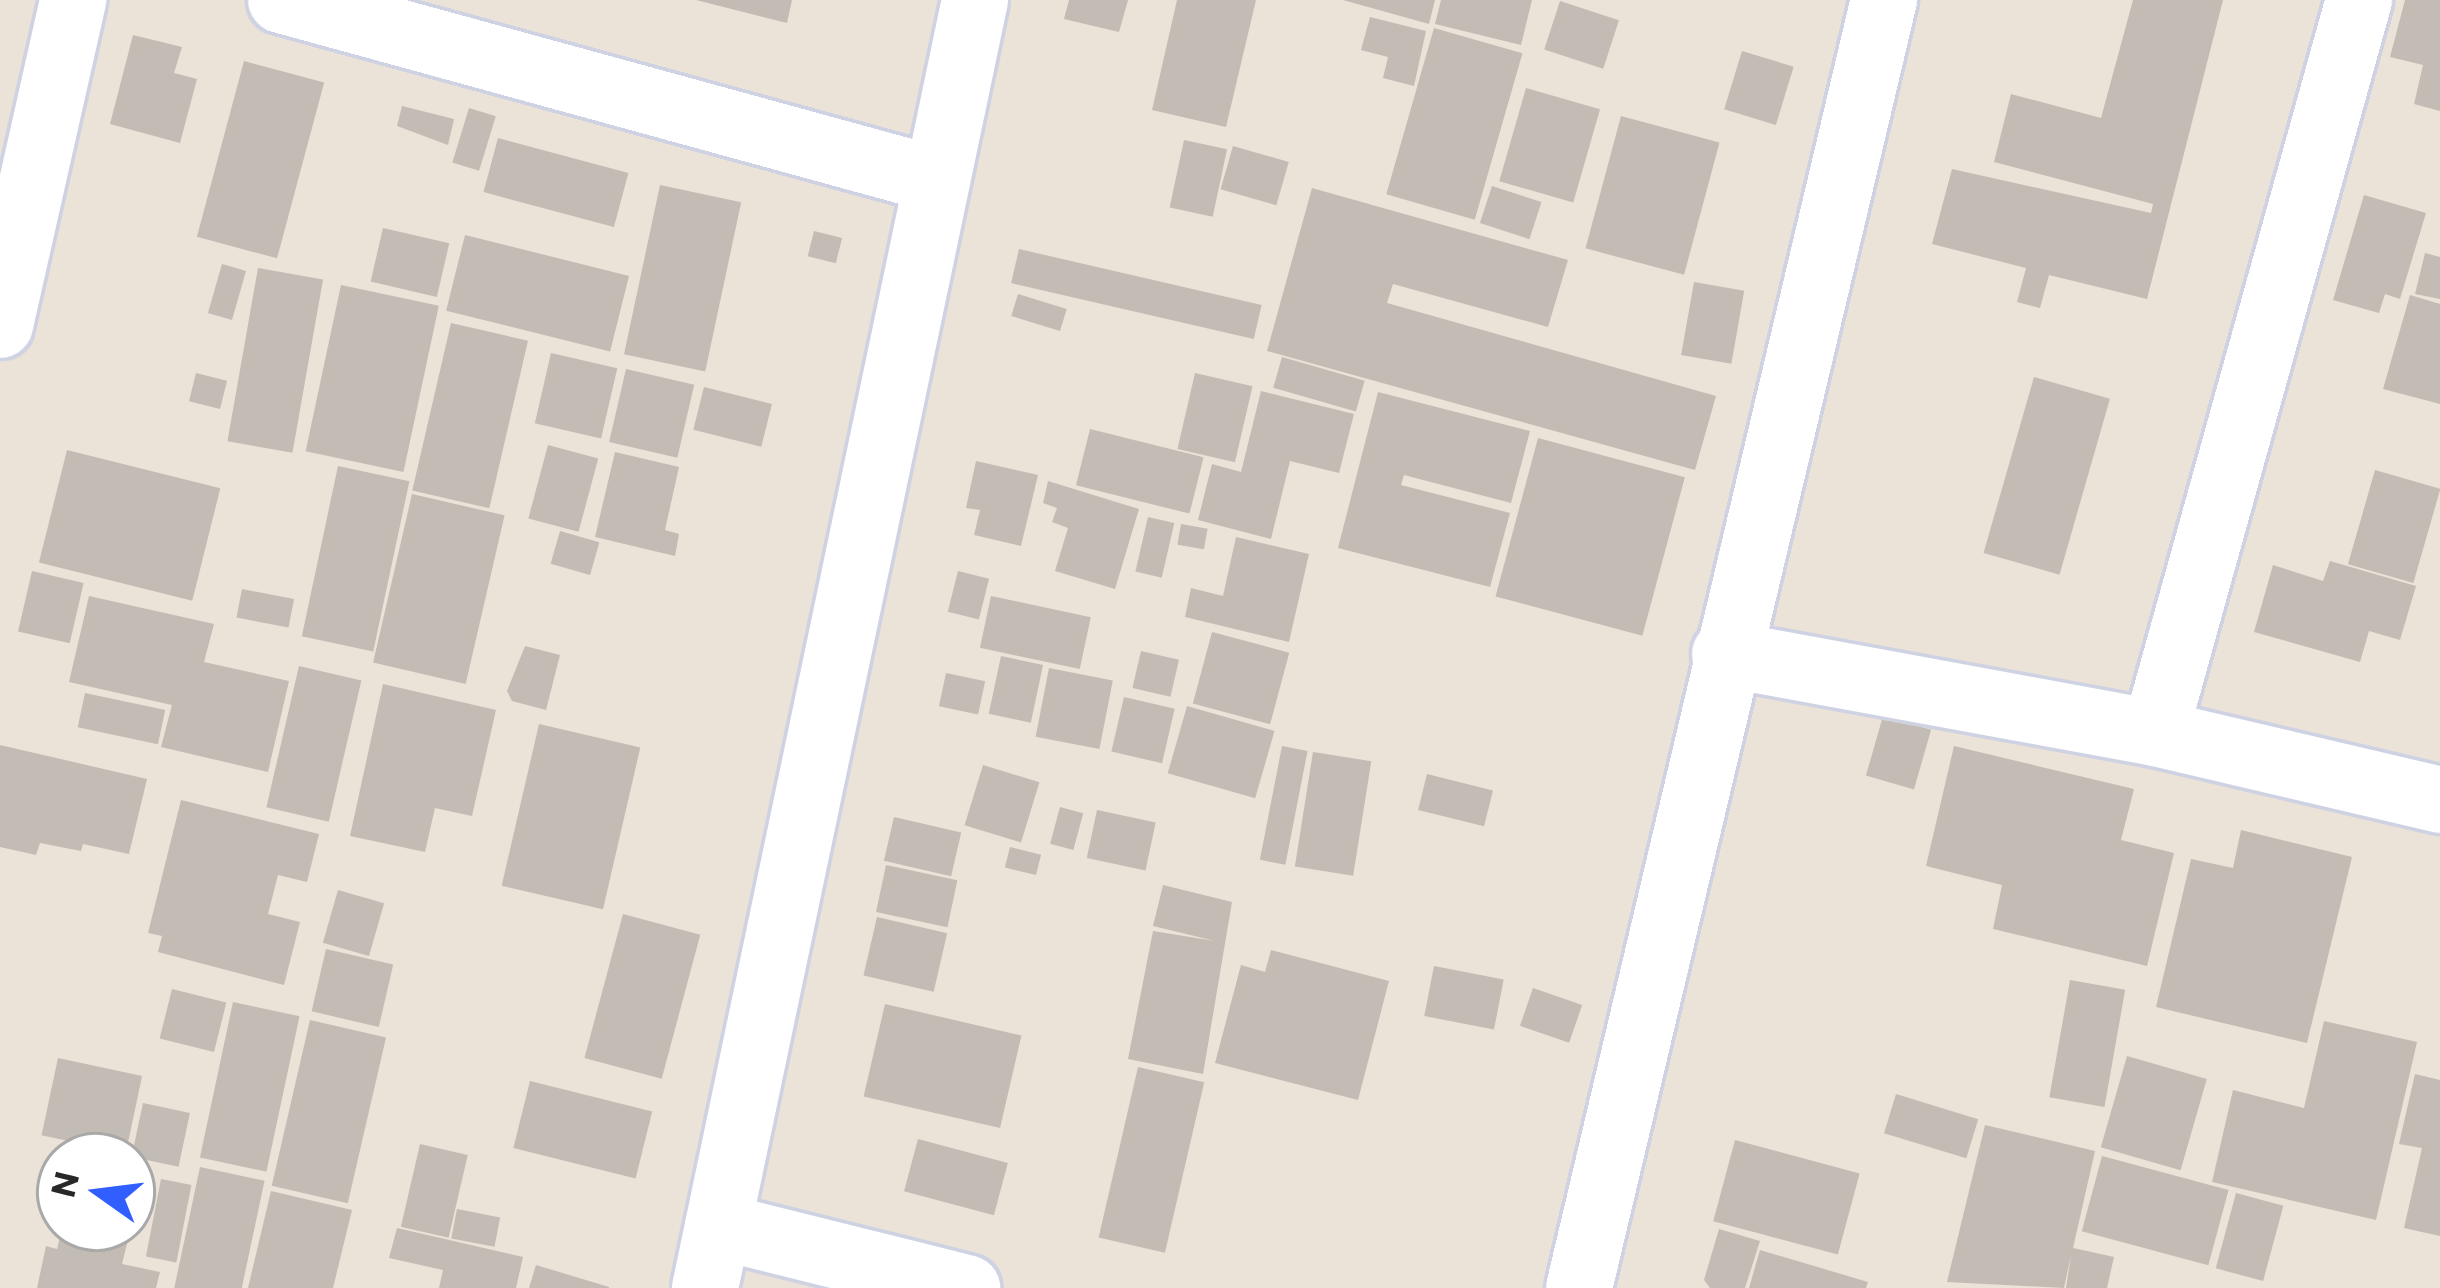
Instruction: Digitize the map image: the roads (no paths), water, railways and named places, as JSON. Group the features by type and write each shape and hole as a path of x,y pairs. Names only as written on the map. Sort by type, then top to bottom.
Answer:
{"street":[{"path":"0,325 10,230 73,0"},
{"path":"281,0 937,180"},
{"path":"968,1288 712,1257 975,0"},
{"path":"1580,1288 1725,654 1884,0"},
{"path":"2155,733 2359,0"},
{"path":"1725,654 2155,733 2440,800"}]}
